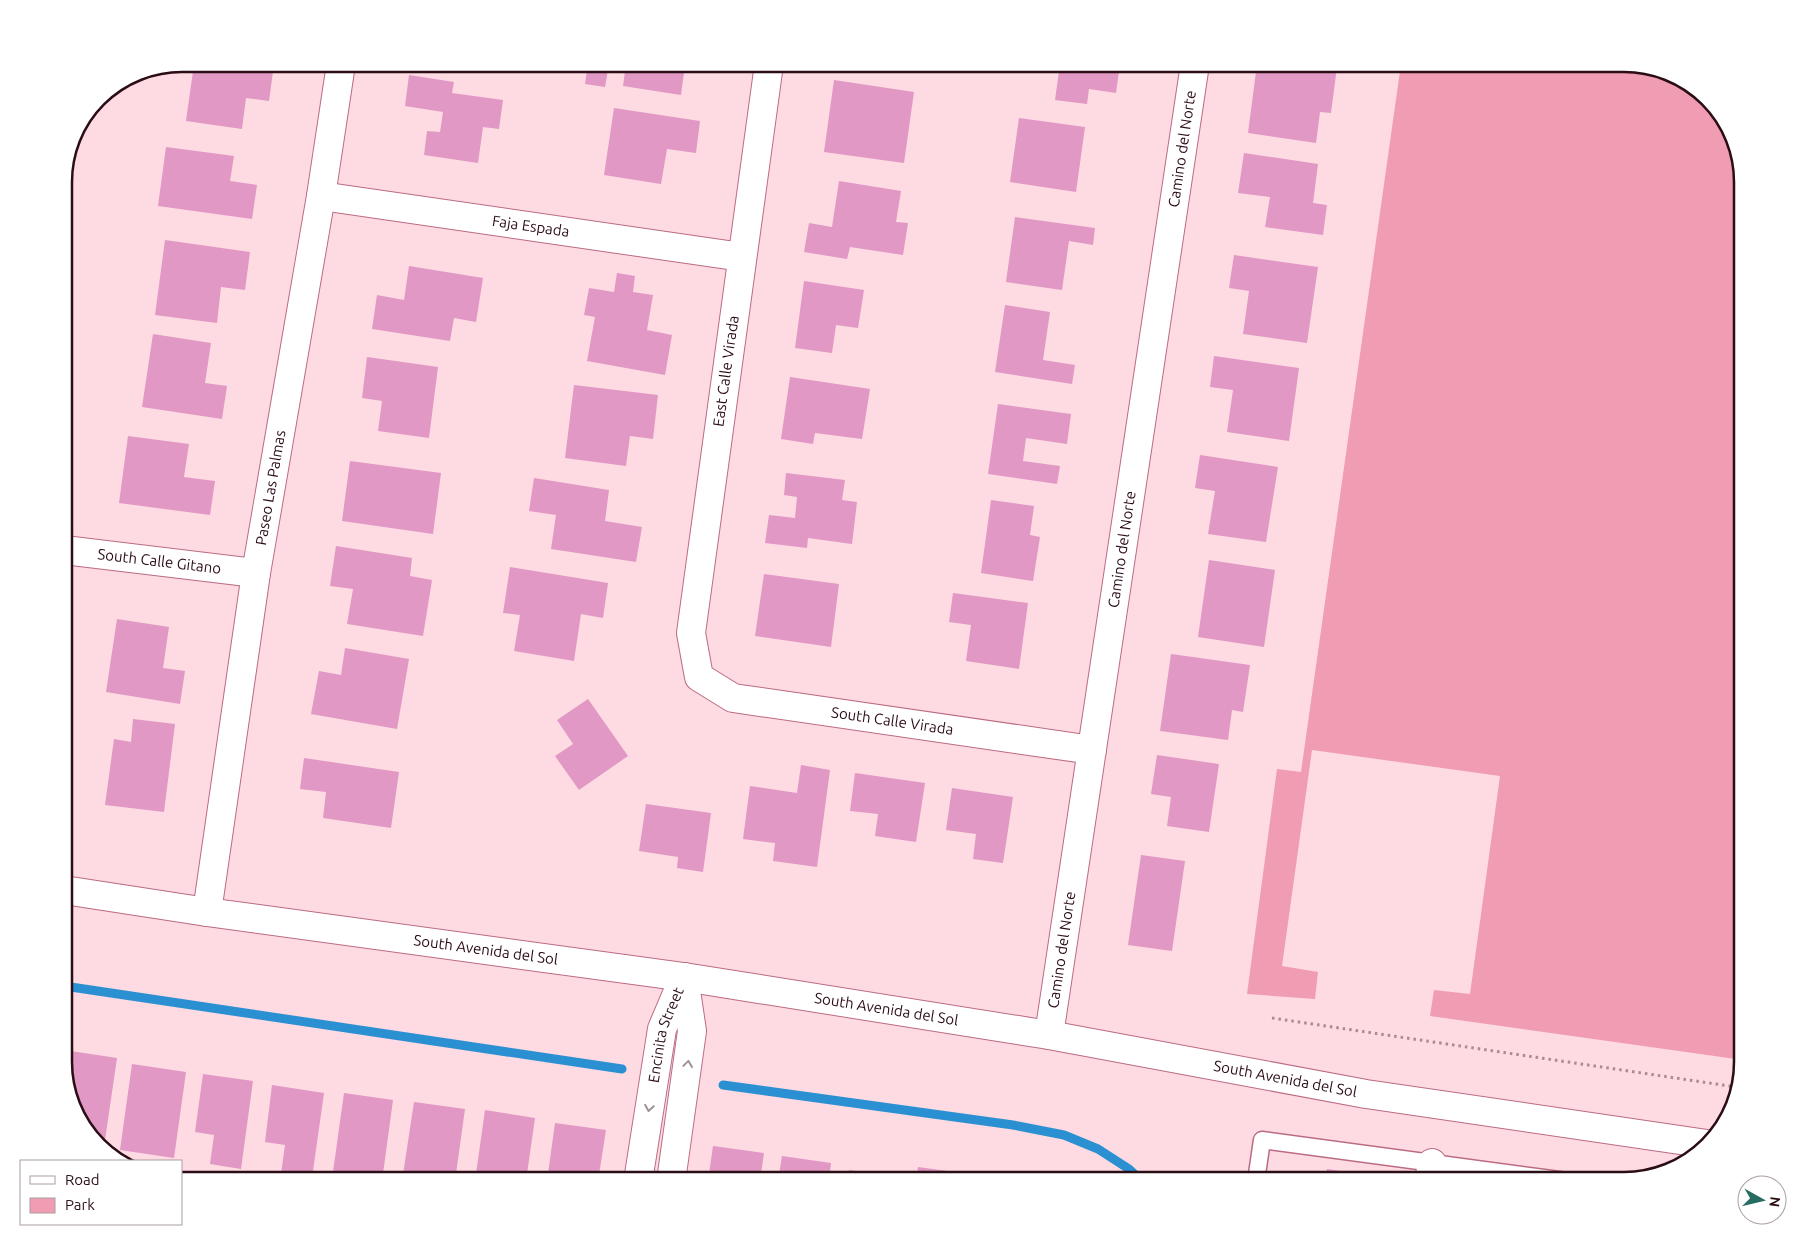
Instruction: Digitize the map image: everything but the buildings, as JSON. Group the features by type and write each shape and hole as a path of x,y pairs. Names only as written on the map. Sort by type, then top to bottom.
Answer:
{"street":[{"name":"Paseo Las Palmas","path":"206,912 256,573 321,196 340,72"},
{"name":"East Calle Virada","path":"699,677 690,634 768,72"},
{"name":"Camino del Norte","path":"1049,1035 1194,72"},
{"name":"Faja Espada","path":"321,196 742,257"},
{"name":"South Calle Gitano","path":"73,551 256,573"},
{"name":"South Calle Virada","path":"699,677 733,698 1092,750"},
{"name":"South Avenida del Sol","path":"73,891 206,912 684,977 1049,1035 1366,1094 1699,1143"},
{"name":"Encinita Street","path":"639,1172 662,1029 684,977"},
{"name":"Encinita Street","path":"672,1172 692,1031 684,977"}],"lane":[{"path":"1257,1172 1262,1140 1431,1172"}],"path":[{"path":"1272,1018 1732,1086"}],"green space":[{"path":"1400,72 1624,72 1660,78 1686,91 1716,121 1726,140 1734,168 1734,1059 1430,1016 1434,990 1470,994 1500,776 1312,750 1282,966 1318,972 1315,999 1247,994 1277,769 1301,772"}],"waterway":[{"path":"73,987 622,1069"},
{"path":"723,1085 1013,1125 1064,1135 1098,1149 1132,1172"}]}
